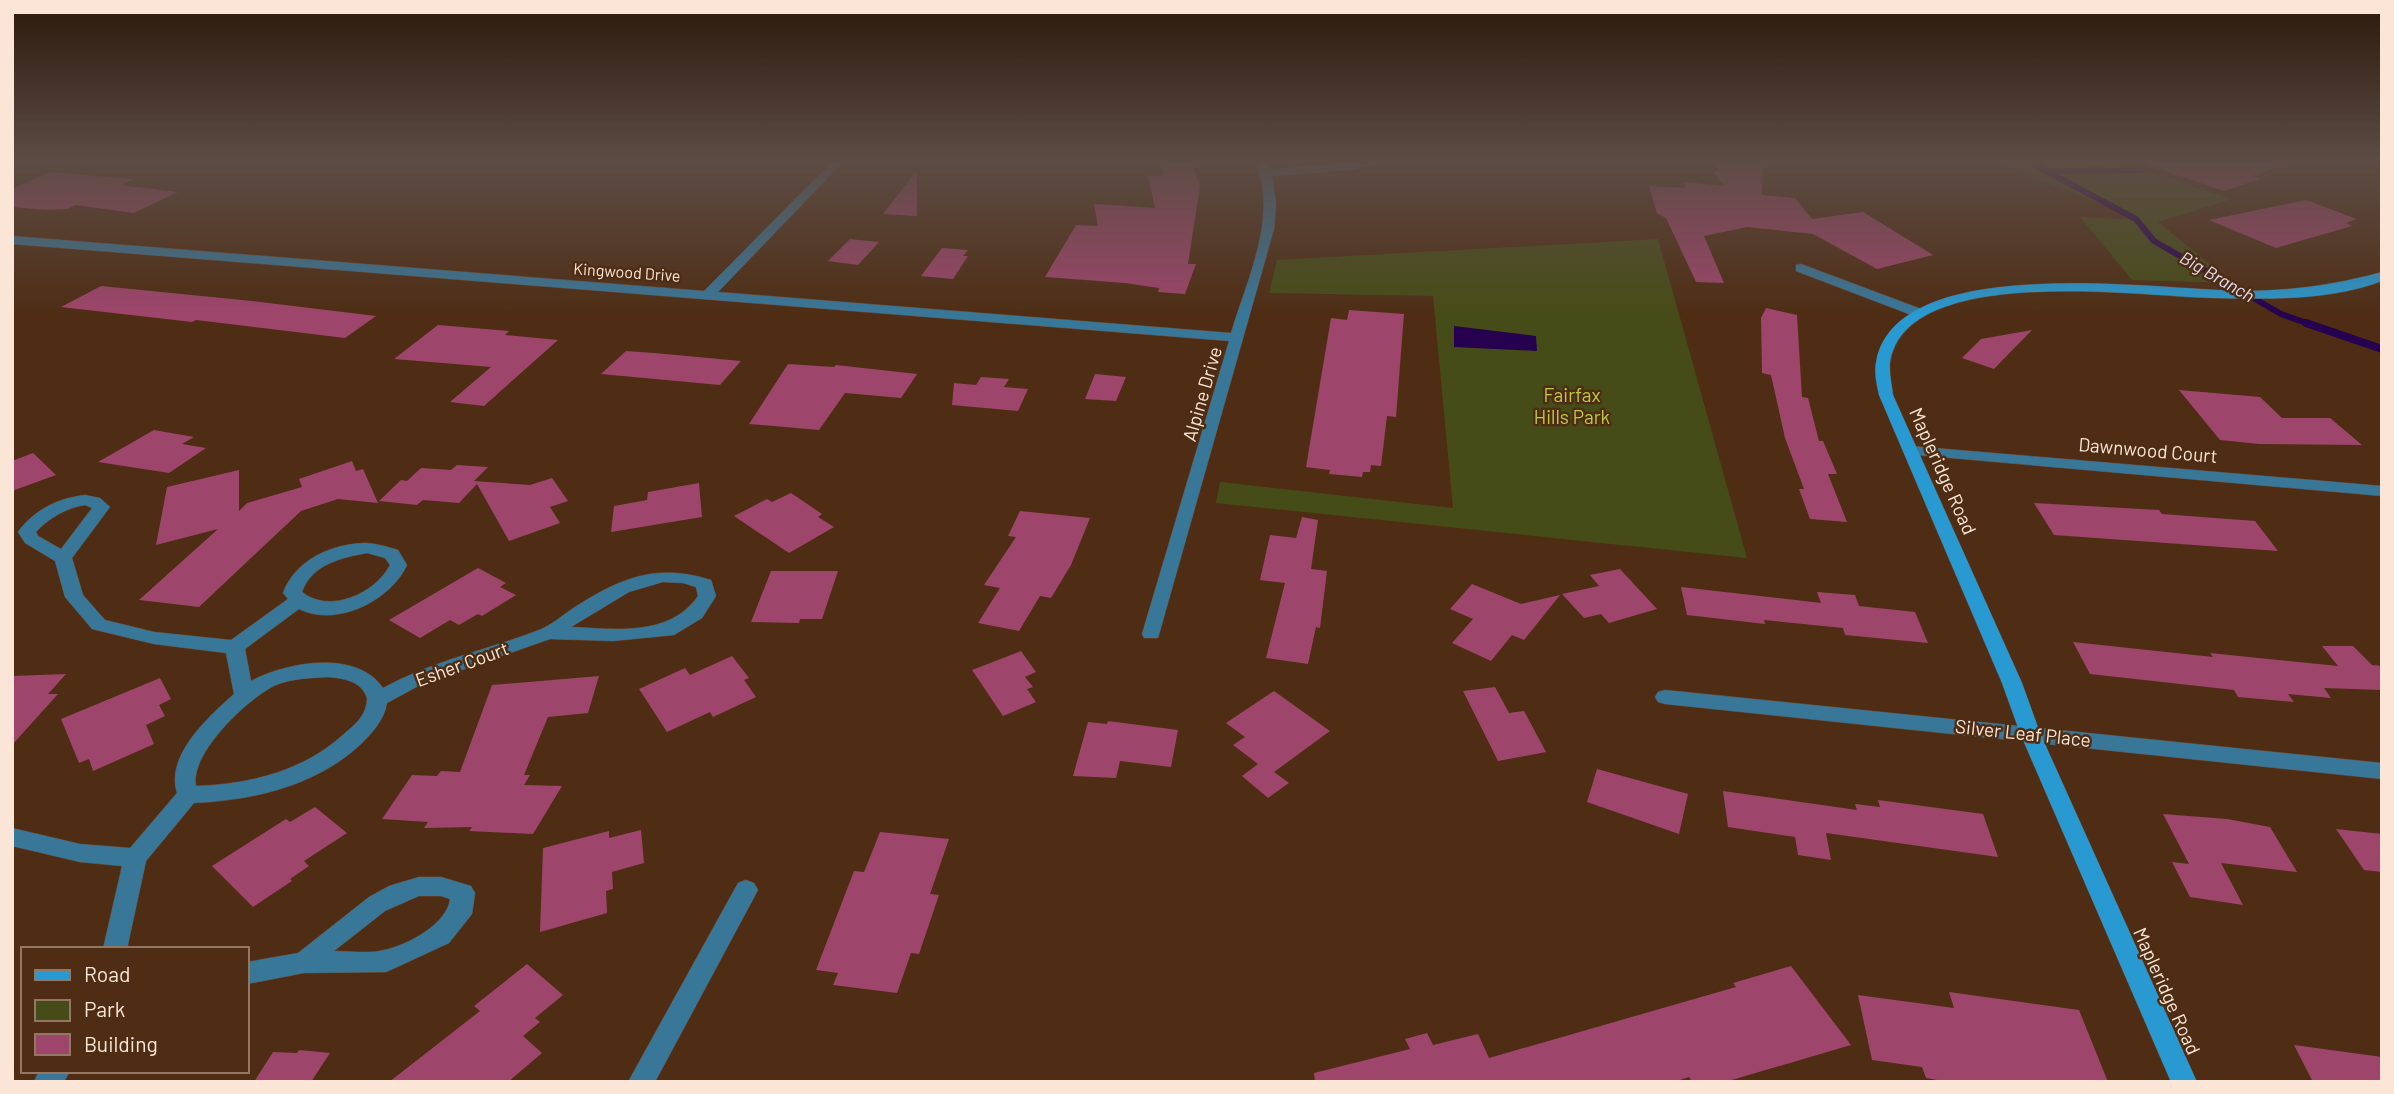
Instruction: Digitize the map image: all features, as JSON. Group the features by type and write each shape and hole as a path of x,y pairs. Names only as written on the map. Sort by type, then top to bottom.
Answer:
{"street":[{"path":"708,295 788,213"},
{"name":"Alpine Drive","path":"1151,634 1238,338 1270,213"},
{"name":"Kingwood Drive","path":"12,240 1238,338"},
{"path":"1801,268 1919,313"},
{"name":"Mapleridge Road","path":"2184,1082 2030,733 2012,683 1886,395 1882,362 1906,323 1919,313 1951,299 2012,290 2094,289 2194,295 2276,295 2363,285 2382,276"},
{"name":"Dawnwood Court","path":"1911,451 2382,491"},
{"path":"382,549 393,553 399,560 399,569 394,578 370,596 354,603 320,608 306,607 297,601 292,593 294,584 309,568 332,555 350,550 382,549"},
{"path":"63,558 74,597 99,625 154,638 235,647 297,601"},
{"name":"Esher Court","path":"377,700 415,679 549,633 602,598 643,579 670,575 689,577 705,584 707,596 695,614 667,631 613,635 549,633"},
{"path":"235,647 244,697"},
{"path":"115,947 135,858 188,795 223,795 255,788 323,764 348,746 367,725 378,706 375,690 363,678 343,671 318,670 274,678 244,697 223,717 192,756 184,775 188,795"},
{"name":"Silver Leaf Place","path":"1665,697 2382,771"},
{"path":"12,837 79,853 135,858"},
{"path":"248,973 304,962 386,961 440,936 460,914 463,893 448,886 417,886 380,901 304,962"},
{"path":"641,1082 747,890"}],"green space":[{"path":"2124,213 2187,213 2158,222 2233,283 2132,280 2080,217 2142,220"},
{"name":"Fairfax Hills Park","path":"1658,239 1747,558 1216,503 1220,482 1453,508 1433,296 1269,293 1277,260"}],"shaded area":[{"path":"1454,326 1536,336 1537,351 1454,347"}],"building":[{"path":"917,213 917,216 883,214"},
{"path":"1096,213 1196,213 1188,264 1196,264 1185,294 1158,292 1159,288 1125,283 1045,277 1076,225 1098,226"},
{"path":"1657,213 1807,213 1812,219 1865,213 1933,255 1877,269 1813,234 1747,227 1704,236 1724,283 1696,282 1666,218"},
{"path":"2243,213 2341,213 2357,219 2346,223 2352,226 2276,248 2209,220"},
{"path":"850,239 879,242 858,265 828,261"},
{"path":"942,248 968,250 963,256 968,256 953,279 921,276"},
{"path":"101,286 376,316 345,338 61,307"},
{"path":"1766,308 1797,315 1802,397 1808,398 1819,441 1823,441 1837,474 1828,474 1847,522 1810,519 1799,489 1804,489 1785,438 1771,375 1762,373 1761,318"},
{"path":"1349,310 1404,314 1396,417 1387,416 1381,466 1371,465 1370,472 1363,472 1362,477 1329,474 1330,470 1306,467 1331,318 1347,320"},
{"path":"438,325 509,331 505,335 558,340 484,406 450,402 491,367 394,359"},
{"path":"2032,330 1994,369 1962,358 1981,339"},
{"path":"626,351 741,361 720,385 601,374"},
{"path":"788,364 836,365 917,374 901,398 845,393 819,430 749,424"},
{"path":"1095,374 1126,377 1116,401 1085,399"},
{"path":"981,377 1009,379 1004,387 1028,389 1018,411 952,405 954,383 976,385"},
{"path":"2179,390 2260,397 2282,418 2330,418 2362,445 2259,444 2220,440"},
{"path":"154,430 194,437 182,444 206,448 169,473 98,462"},
{"path":"33,453 56,475 12,491 12,461"},
{"path":"352,461 356,471 363,469 378,503 338,499 301,511 199,607 139,600 218,529 156,545 167,487 239,470 239,511 247,503 302,487 299,479"},
{"path":"457,465 488,467 474,481 530,485 552,478 568,501 550,507 560,523 509,541 477,484 459,503 423,500 417,505 379,501 401,480 407,481 421,468 451,470"},
{"path":"699,483 702,517 611,532 614,506 647,500 648,492"},
{"path":"791,493 822,514 818,517 834,527 789,553 734,516 767,499 772,502"},
{"path":"2034,503 2159,510 2162,514 2255,521 2278,551 2054,535"},
{"path":"1020,511 1090,518 1071,565 1051,598 1040,596 1019,631 978,623 1000,588 984,585 1016,537 1008,536"},
{"path":"1302,517 1318,520 1311,569 1327,571 1320,628 1316,627 1308,664 1266,658 1285,583 1260,580 1270,535 1296,538"},
{"path":"478,568 506,583 500,587 516,595 482,616 478,614 459,625 450,620 420,638 389,620"},
{"path":"1620,569 1657,609 1609,623 1601,614 1584,618 1562,594 1599,586 1590,575"},
{"path":"771,571 838,571 822,619 800,619 799,623 751,622"},
{"path":"1472,584 1521,604 1560,595 1524,640 1512,635 1491,661 1452,643 1473,619 1450,609"},
{"path":"1681,587 1821,603 1817,592 1855,595 1859,606 1915,612 1928,643 1845,635 1843,628 1764,620 1765,624 1687,615"},
{"path":"2073,642 2213,657 2210,653 2338,666 2322,646 2353,646 2372,665 2382,666 2382,690 2324,688 2331,698 2288,694 2294,702 2238,697 2234,690 2090,674"},
{"path":"1021,651 1036,672 1025,677 1033,687 1027,689 1036,702 1003,716 972,670"},
{"path":"732,656 749,678 744,680 756,697 713,717 710,712 667,732 639,689 685,668 690,675"},
{"path":"66,674 48,694 58,694 12,745 12,676"},
{"path":"599,676 588,713 548,717 524,775 530,775 524,785 562,786 533,834 469,831 472,827 424,828 428,822 382,819 412,775 437,776 441,771 460,772 492,685"},
{"path":"160,678 171,699 159,705 165,716 146,725 154,744 93,771 89,759 79,763 61,719"},
{"path":"1495,687 1509,713 1524,711 1546,752 1498,761 1463,691"},
{"path":"1274,691 1330,731 1274,772 1289,783 1268,798 1242,776 1258,764 1233,745 1245,737 1226,723"},
{"path":"1108,721 1178,730 1171,767 1120,761 1116,778 1073,776 1088,722 1107,724"},
{"path":"1597,769 1688,794 1679,834 1587,802"},
{"path":"1723,791 1857,810 1855,804 1880,807 1878,800 1983,814 1998,857 1826,833 1831,860 1798,855 1795,837 1728,827"},
{"path":"315,807 347,833 304,861 309,866 253,907 212,866 286,819 290,822"},
{"path":"2163,814 2227,819 2270,827 2297,872 2221,863 2243,905 2190,897 2172,862 2189,864"},
{"path":"2336,829 2382,834 2382,872 2364,870"},
{"path":"641,830 644,863 612,872 613,889 606,891 607,913 540,932 543,848 609,831 609,838"},
{"path":"880,832 949,839 930,894 939,895 919,954 911,953 897,993 833,985 838,973 816,970 854,871 864,872"},
{"path":"527,964 563,995 535,1018 540,1022 523,1036 542,1053 508,1082 389,1082 480,1011 474,1006"},
{"path":"1791,966 1851,1045 1725,1082 1692,1082 1689,1077 1674,1082 1315,1082 1314,1073 1410,1049 1405,1039 1427,1033 1433,1045 1478,1034 1489,1058 1736,987 1733,983"},
{"path":"1949,992 2079,1010 2108,1082 1949,1082 1926,1078 1922,1067 1872,1060 1858,995 1954,1008"},
{"path":"2294,1045 2382,1057 2382,1082 2313,1082"},
{"path":"299,1050 330,1053 311,1082 254,1082 273,1052 297,1053"}],"waterway":[{"name":"Big Branch","path":"2125,213 2136,219 2154,241 2281,314 2312,325"},
{"name":"Big Branch","path":"2306,323 2382,349"}]}
